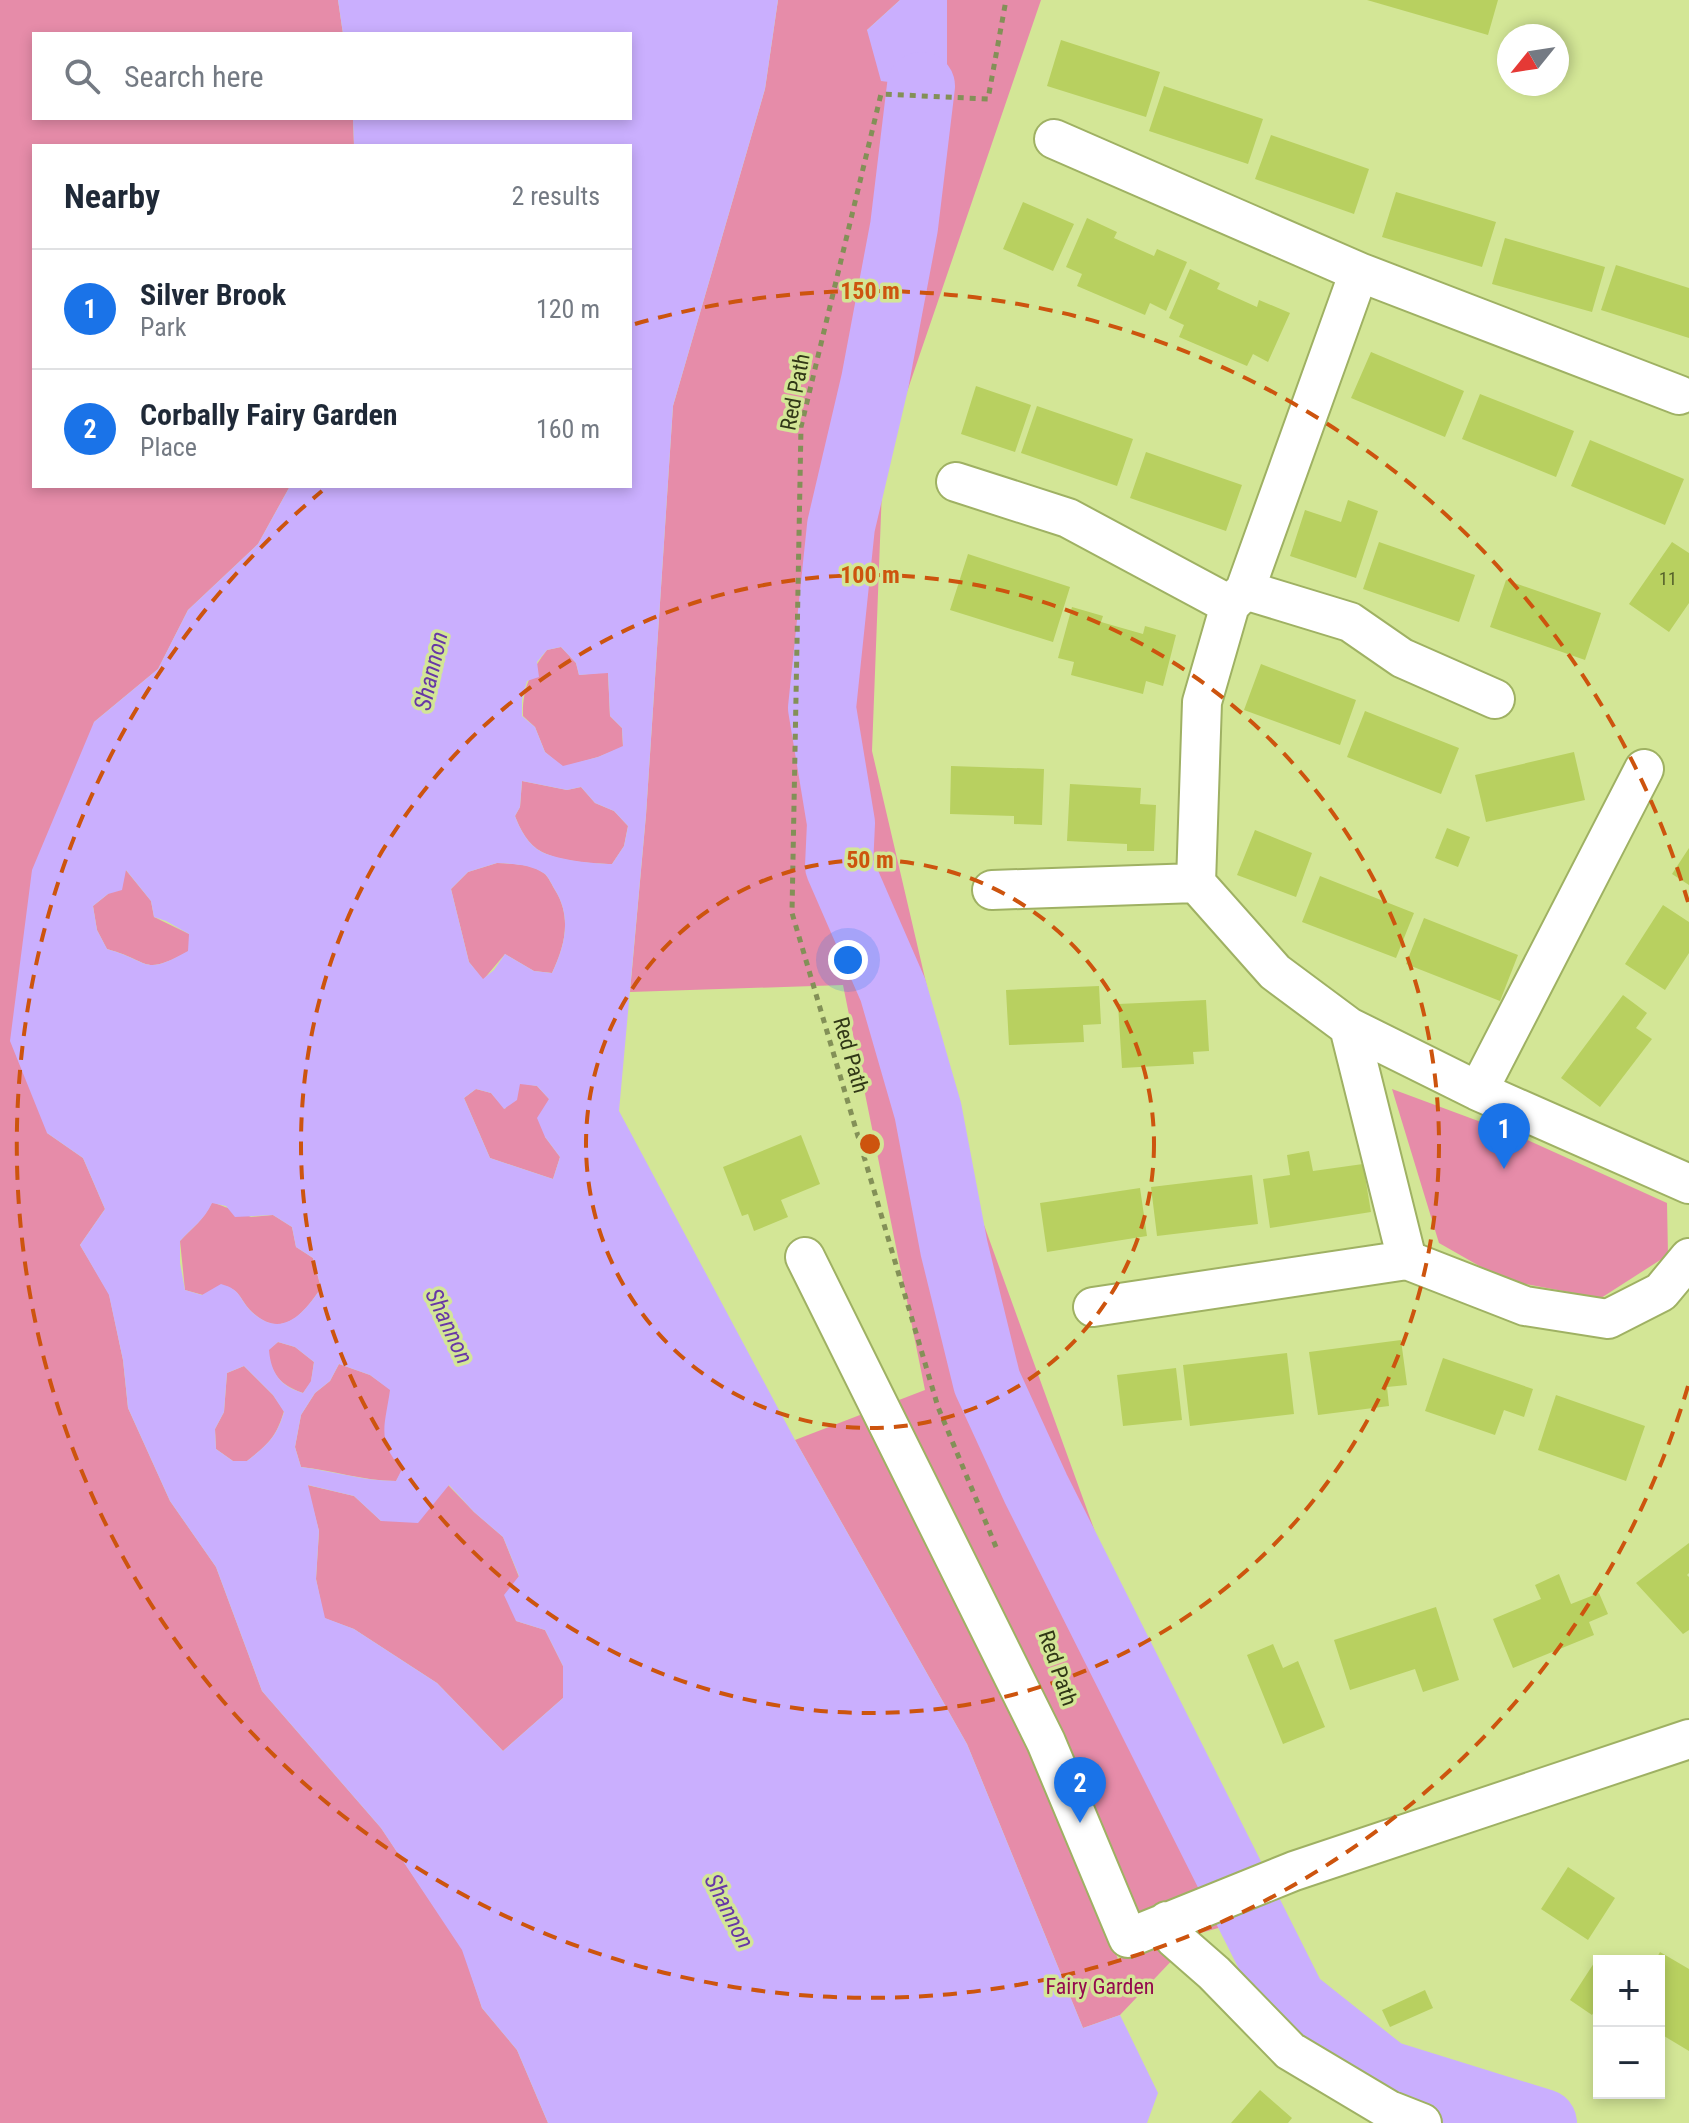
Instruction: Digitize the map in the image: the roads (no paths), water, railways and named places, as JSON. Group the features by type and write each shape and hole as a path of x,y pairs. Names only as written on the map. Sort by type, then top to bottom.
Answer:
{"street":[{"path":"1054,139 1359,272 1679,395"},
{"path":"1359,272 1202,702 1196,883 1275,972 1349,1027 1478,1091 1689,1184"},
{"path":"956,482 1068,518 1238,597 1350,622 1402,658 1495,699"},
{"path":"1478,1091 1644,769"},
{"path":"992,890 1196,883"},
{"path":"1349,1027 1407,1260"},
{"path":"805,1257 1046,1742 1128,1938 1294,1871 1689,1739"},
{"path":"1093,1307 1407,1260 1525,1306 1608,1319 1661,1292 1689,1258"},
{"path":"1167,1921 1174,1938 1214,1973 1290,2051 1389,2110 1422,2123"}],"water":[{"name":"Shannon","path":"338,0 778,0 765,89 673,406 646,815 619,1111 795,1440 967,1744 1083,2028 1120,2015 1158,2093 1147,2123 548,2123 517,2050 482,2008 462,1950 381,1828 262,1691 216,1567 170,1501 128,1408 123,1360 109,1295 80,1245 105,1209 83,1158 47,1133 10,1041 32,870 94,722 158,669 188,610 258,544 289,488 632,488 632,144 354,144 353,120 632,120 632,32 343,32","holes":["561,647 576,663 579,675 608,673 610,716 622,728 623,746 598,757 563,766 545,752 535,727 522,716 522,700 527,681 539,677 537,662 547,650","522,781 567,790 581,787 595,803 614,811 628,826 624,846 612,864 549,855 537,849 522,831 515,816 520,807","497,863 528,866 545,874 560,900 565,921 563,942 552,973 534,971 505,954 483,979 469,962 451,889 468,872","126,870 151,901 154,917 189,934 188,951 154,965 107,949 97,930 93,906 108,894 122,890","520,1084 537,1086 549,1099 537,1118 545,1137 560,1157 553,1179 490,1158 464,1098 476,1089 491,1093 504,1109 517,1100","212,1203 226,1206 235,1217 273,1215 292,1227 296,1247 313,1258 321,1288 300,1314 283,1323 273,1324 252,1312 228,1286 221,1284 202,1295 185,1290 180,1241","278,1342 295,1347 314,1362 311,1381 303,1393 288,1387 278,1378 269,1350","339,1364 370,1375 390,1390 384,1432 388,1449 402,1469 396,1481 301,1467 295,1447 301,1415 315,1393 330,1381","244,1366 273,1395 284,1412 270,1440 247,1461 233,1461 216,1449 215,1429 224,1412 227,1373","308,1485 354,1496 381,1521 418,1523 449,1485 503,1537 519,1576 504,1595 516,1621 545,1630 563,1666 563,1698 503,1751 437,1683 354,1629 325,1618 316,1579 319,1531"]},
{"path":"900,0 947,0 947,84 921,86 881,81 867,30"}],"waterway":[{"path":"921,86 904,227 875,381 841,526 822,708 841,823 839,866 893,990 928,1111 954,1248 987,1382 1036,1489 1293,2001 1385,2074 1543,2123"}],"place":[{"name":"Silver Brook","path":"1504,1169"},
{"name":"Corbally Fairy Garden","path":"1080,1823"}],"park label":[{"name":"Fairy Garden","path":"1100,1986"}]}
